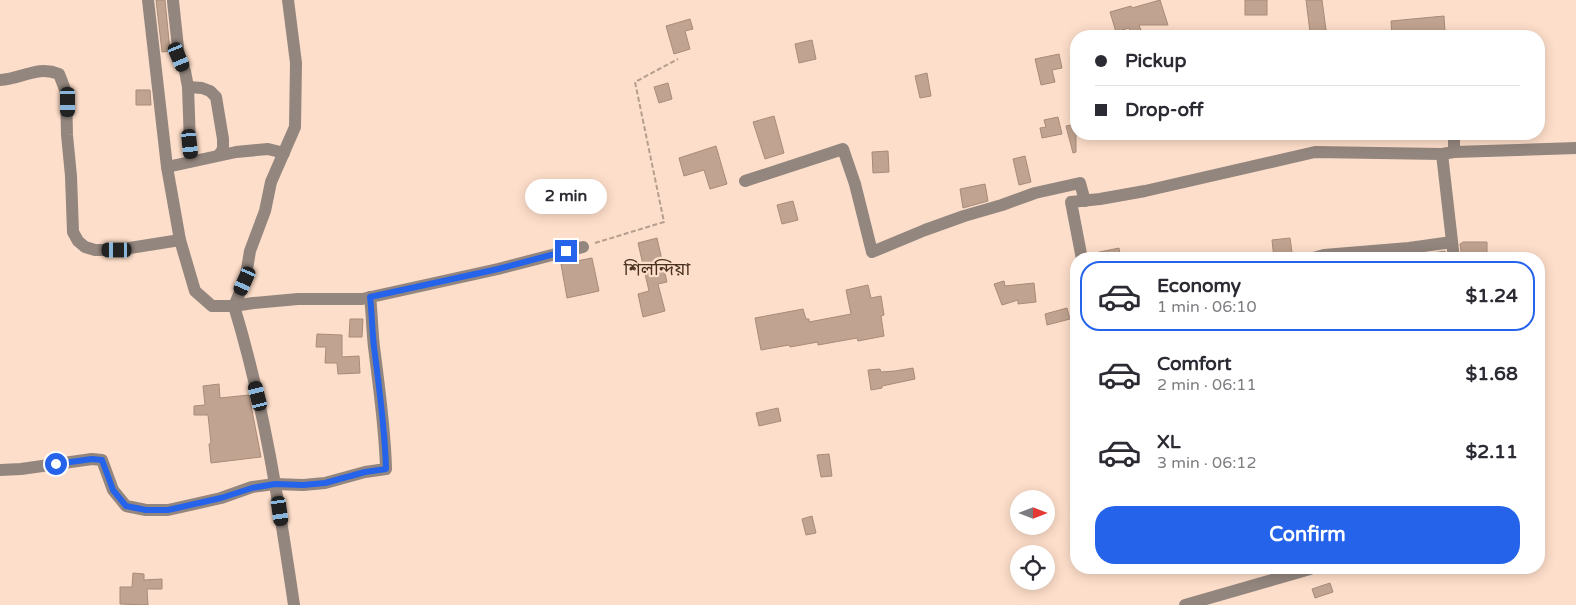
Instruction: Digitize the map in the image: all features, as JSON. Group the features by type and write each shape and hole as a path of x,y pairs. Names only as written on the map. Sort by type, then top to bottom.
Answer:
{"street":[{"path":"148,0 166,167 180,240 195,291 212,306 234,306 298,299 362,299 498,269 583,247"},
{"path":"288,0 296,63 295,127 271,182 265,211 250,251 245,281 234,306 262,412 294,605"},
{"path":"172,1 179,57 185,71 188,87 192,161"},
{"path":"0,80 11,79 39,70 49,70 59,74 66,92 74,232 78,241 85,248 117,250 180,240"},
{"path":"188,87 202,88 210,91 216,97 223,139 223,149 220,155"},
{"path":"1452,140 1448,153 1453,252"},
{"path":"1081,252 1071,202 1145,191 1315,152 1448,153 1576,148"},
{"path":"166,167 220,155 262,149 284,153"},
{"path":"745,181 843,149 855,184 872,252 925,230 1034,193 1080,183 1085,201"},
{"path":"1352,252 1408,248 1452,242"},
{"path":"0,470 21,469 92,459 102,460 113,490 126,506 146,510 168,510 221,498 252,488 275,484 303,485 325,483 365,472 386,469 385,441 370,297"},
{"path":"1185,605 1293,574"}],"path":[{"path":"583,247 664,222 635,82 678,59"}],"building":[{"path":"156,0 165,0 170,51 162,52"},
{"path":"1160,0 1168,25 1139,25 1141,30 1130,30 1129,28 1115,30 1110,12 1131,6 1132,8"},
{"path":"1245,0 1267,0 1267,15 1245,15"},
{"path":"1306,0 1322,0 1326,30 1310,30"},
{"path":"1444,16 1445,30 1392,30 1391,21"},
{"path":"690,19 693,29 685,31 690,49 674,54 666,26"},
{"path":"812,40 816,59 799,63 795,44"},
{"path":"1059,54 1062,68 1052,70 1055,82 1041,85 1035,59"},
{"path":"927,73 931,96 920,98 915,76"},
{"path":"668,83 672,99 659,103 654,87"},
{"path":"136,90 150,90 151,105 136,105"},
{"path":"774,116 784,153 765,159 753,122"},
{"path":"1058,117 1062,134 1042,138 1040,128 1046,127 1044,120"},
{"path":"1070,125 1070,140 1076,140 1076,152 1073,153 1066,126"},
{"path":"716,146 727,184 710,189 704,170 684,176 679,158"},
{"path":"888,151 889,172 873,173 872,152"},
{"path":"1025,156 1031,182 1019,185 1013,159"},
{"path":"985,184 988,201 963,208 960,189"},
{"path":"793,201 798,220 782,224 777,205"},
{"path":"657,238 667,282 658,284 665,311 643,317 638,294 649,291 638,243"},
{"path":"1290,238 1292,252 1273,252 1272,240"},
{"path":"1463,242 1487,242 1487,252 1461,252 1460,244"},
{"path":"1119,248 1120,252 1100,252"},
{"path":"592,258 599,291 567,298 561,264"},
{"path":"1004,281 1005,286 1034,283 1036,302 1018,304 1018,300 1002,305 994,284"},
{"path":"868,285 871,298 881,296 884,315 881,316 884,336 858,341 857,338 818,345 818,342 761,350 755,318 803,309 809,322 851,314 846,290"},
{"path":"1067,308 1070,319 1047,325 1045,314"},
{"path":"350,319 363,319 362,337 349,337"},
{"path":"317,334 342,335 342,357 359,356 360,373 338,374 337,363 325,363 326,347 316,347"},
{"path":"913,368 915,379 871,390 868,370 880,369 881,372"},
{"path":"219,384 220,398 249,395 261,457 211,463 208,415 194,415 194,406 205,405 203,386"},
{"path":"778,408 781,421 759,426 756,413"},
{"path":"829,454 832,476 821,477 817,455"},
{"path":"812,516 816,533 806,535 802,519"},
{"path":"133,573 144,574 144,580 162,579 162,589 147,589 148,605 120,604 120,587 132,587"},
{"path":"1330,583 1333,592 1315,598 1312,589"}],"district":[{"name":"শিলন্দিয়া","path":"657,269"}],"route":[{"path":"56,464 92,459 102,460 113,490 126,506 146,510 168,510 221,498 252,488 275,484 303,485 325,483 365,472 386,469 385,441 370,297 498,269 566,251"}]}
